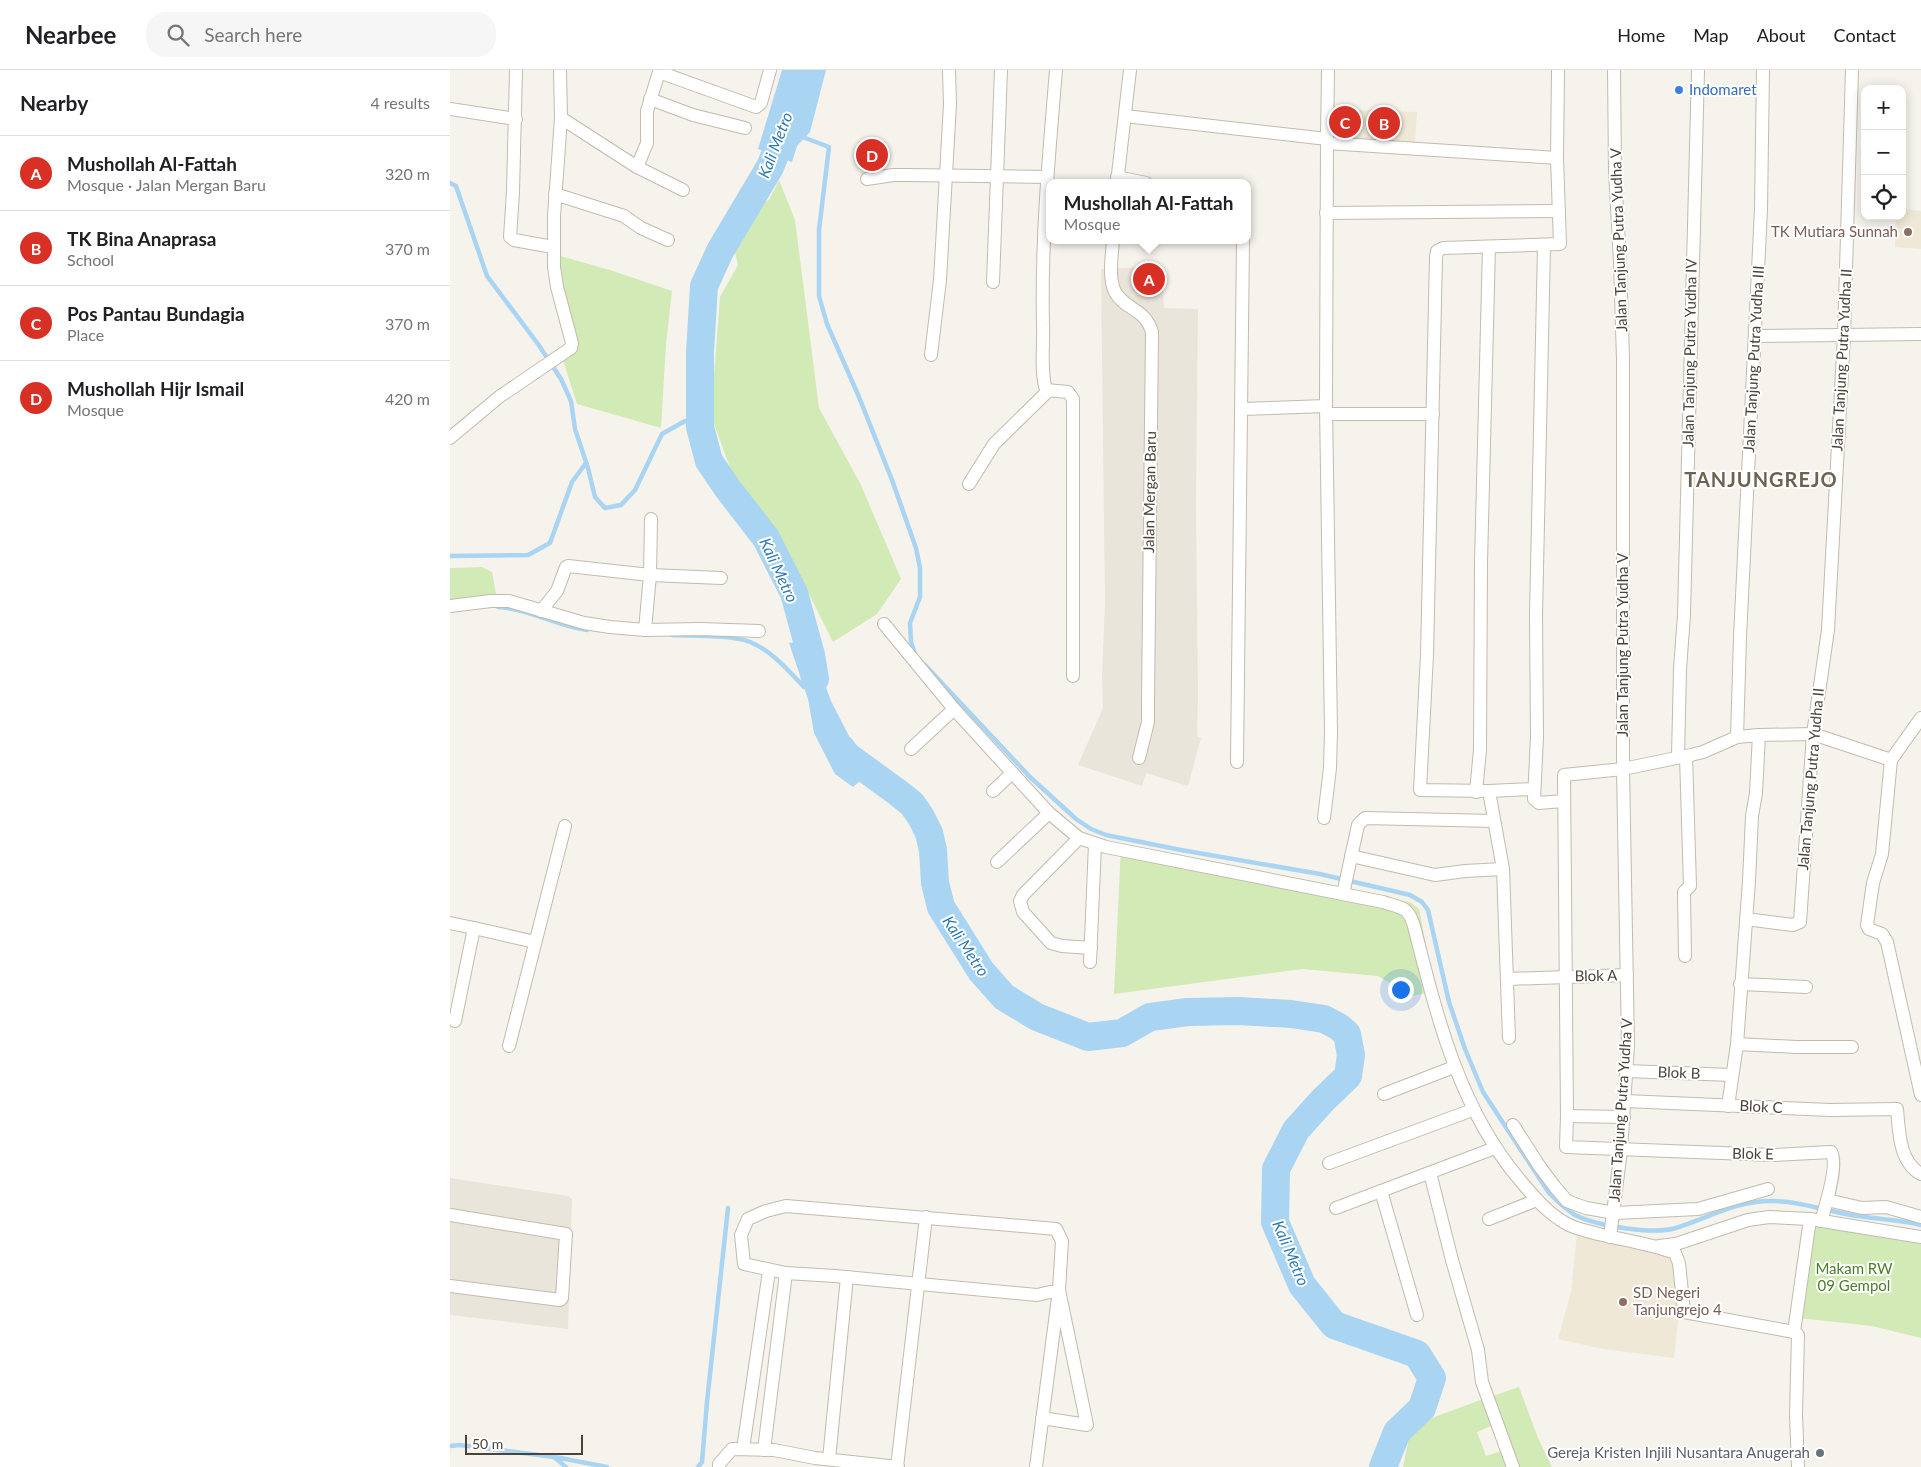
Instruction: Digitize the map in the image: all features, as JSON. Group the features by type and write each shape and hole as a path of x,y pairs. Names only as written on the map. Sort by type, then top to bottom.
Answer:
{"street":[{"path":"516,70 516,120 510,236 514,240 553,246"},
{"path":"450,438 499,397 571,348 572,343 557,287 553,246 561,118 560,70"},
{"path":"637,167 647,143 647,111 659,72 756,107 761,103 770,70"},
{"path":"931,355 940,280 950,104 949,70"},
{"path":"993,282 1001,70"},
{"path":"867,180 893,175 1047,177 1056,70"},
{"path":"1117,179 1130,70"},
{"path":"1324,818 1330,768 1331,732 1326,410 1328,70"},
{"path":"1534,789 1482,791 1420,790 1427,655 1436,254 1440,249 1444,248 1489,248 1560,244 1557,158 1558,70"},
{"name":"Jalan Tanjung Putra Yudha V","path":"1611,1235 1625,1101 1627,975 1622,769 1623,359 1615,171 1614,70"},
{"name":"Jalan Tanjung Putra Yudha IV","path":"1685,956 1684,892 1690,886 1682,756 1680,669 1684,615 1698,70"},
{"name":"Jalan Tanjung Putra Yudha III","path":"1737,737 1740,637 1761,210 1763,70"},
{"name":"Jalan Tanjung Putra Yudha II","path":"1746,918 1793,925 1798,924 1800,919 1812,734 1828,630 1844,335 1852,70"},
{"path":"650,99 693,115 745,128"},
{"path":"450,109 516,120"},
{"path":"1125,116 1327,141 1557,158"},
{"path":"561,118 637,167 684,190"},
{"path":"1046,184 1042,294 1045,387 1048,391"},
{"path":"555,194 624,216 640,228 668,240"},
{"path":"1326,213 1559,212"},
{"name":"Jalan Mergan Baru","path":"1113,244 1112,278 1114,290 1123,301 1146,318 1152,332 1148,722 1139,758"},
{"path":"1237,762 1243,244"},
{"path":"1544,246 1537,605 1537,737 1534,799 1537,803 1564,801"},
{"path":"1489,248 1481,562 1480,750 1482,791 1494,821 1503,869 1509,1038"},
{"path":"1755,336 1921,334"},
{"path":"969,484 994,444 1048,391 1068,392 1073,399 1072,676"},
{"path":"1241,409 1433,414"},
{"path":"645,630 650,575 651,518"},
{"path":"541,612 557,591 566,567 650,575 721,578"},
{"path":"450,606 491,601 509,601 584,624 645,630 700,628 759,630"},
{"path":"884,624 954,709 1012,773 1049,813 1079,838 1095,844 1343,891 1400,907 1410,914 1452,1068 1467,1112 1490,1150 1508,1166 1551,1215 1571,1226 1675,1253 1678,1257 1684,1312 1794,1332 1798,1335 1796,1415 1798,1467"},
{"path":"911,749 954,709"},
{"path":"1921,718 1891,760 1882,854 1873,883 1867,925 1869,930 1882,934 1887,942 1921,1095"},
{"path":"1728,1106 1737,1044 1759,734"},
{"path":"1621,1150 1566,1147 1564,775 1622,769 1703,752 1737,737 1759,734 1812,734 1891,760"},
{"path":"993,792 1012,773"},
{"path":"997,862 1049,813"},
{"path":"1343,891 1358,825 1365,818 1494,821"},
{"path":"508,1046 565,826"},
{"path":"1079,838 1023,895 1021,906 1023,912 1051,943 1062,946 1091,948"},
{"path":"1090,962 1095,844"},
{"path":"1351,856 1435,875 1503,869"},
{"path":"450,923 535,942"},
{"path":"455,1021 474,928"},
{"name":"Blok A","path":"1507,979 1627,975"},
{"path":"1740,984 1806,987"},
{"path":"1737,1044 1852,1047"},
{"path":"1384,1094 1452,1068"},
{"path":"1452,1068 1483,1129 1490,1150"},
{"name":"Blok B","path":"1626,1071 1732,1075"},
{"name":"Blok C","path":"1625,1101 1830,1110 1898,1109 1900,1138 1907,1159 1915,1171 1921,1174"},
{"path":"1329,1163 1467,1112"},
{"path":"1567,1116 1624,1117"},
{"path":"1514,1125 1540,1167 1567,1200 1614,1216 1698,1209 1768,1189"},
{"path":"1336,1208 1490,1150"},
{"name":"Blok E","path":"1621,1150 1773,1155 1831,1152 1834,1158 1822,1212"},
{"path":"1430,1173 1452,1260 1478,1350 1482,1382 1513,1467"},
{"path":"1381,1191 1417,1315"},
{"path":"1489,1219 1537,1200"},
{"path":"1036,1467 1059,1290 1062,1241 1056,1229 786,1206 766,1211 748,1219 741,1235 744,1264 769,1271 1037,1295 1059,1290"},
{"path":"1649,1246 1676,1244 1748,1220 1769,1217 1886,1207 1921,1217"},
{"path":"1822,1212 1921,1237"},
{"path":"1794,1332 1822,1212"},
{"path":"450,1216 566,1234 562,1298 560,1300 450,1286"},
{"path":"719,1467 719,1464 732,1449 743,1449 898,1467 926,1217"},
{"path":"743,1449 769,1271"},
{"path":"764,1450 786,1273"},
{"path":"829,1459 847,1277"},
{"path":"1042,1418 1087,1425 1059,1290"},
{"path":"755,1360 774,1360"}],"shaded area":[{"path":"1353,110 1417,112 1415,142 1352,139"},
{"name":"TK Mutiara Sunnah","path":"1906,209 1921,211 1921,249 1895,247 1896,220 1906,220"},
{"path":"1162,266 1164,308 1198,309 1196,505 1197,736 1201,738 1188,786 1146,773 1142,786 1078,765 1103,708 1102,675 1105,604 1101,269"},
{"path":"450,1178 568,1196 572,1199 568,1329 450,1315"},
{"name":"SD Negeri Tanjungrejo 4","path":"1577,1234 1674,1257 1679,1312 1674,1358 1603,1349 1558,1339 1571,1292"}],"green space":[{"path":"779,180 795,220 819,408 861,485 901,579 877,614 833,642 781,538 731,470 711,416 720,297 738,265 735,252 743,240 744,211 769,200"},
{"path":"557,255 672,291 666,344 661,428 577,404 562,357 575,349"},
{"path":"482,567 492,572 496,594 450,602 450,568"},
{"path":"1121,846 1306,880 1410,902 1419,909 1435,991 1412,996 1378,976 1302,969 1114,994"},
{"name":"Makam RW 09 Gempol","path":"1813,1226 1921,1244 1921,1338 1872,1326 1799,1318"},
{"path":"1519,1387 1538,1438 1552,1467 1403,1467 1410,1433 1429,1419 1483,1399 1493,1425 1477,1432 1486,1456 1513,1447 1493,1396"}],"water":[{"path":"782,70 826,70 810,132 797,146 792,162 758,149"},
{"path":"812,641 831,701 851,740 878,765 853,787 835,774 814,733 808,699 789,643"}],"waterway":[{"name":"Kali Metro","path":"802,70 785,130 770,167 720,251 704,286 700,352 700,427 709,461 766,538 794,593 811,655 815,679"},
{"path":"800,136 829,147 819,230 819,296 827,324 892,480 916,548 920,568 920,597 910,623 911,642 915,654"},
{"path":"450,183 456,186 487,276 538,344 561,379 571,401 575,429 595,497 605,508 621,505 635,490 662,434 685,421 700,427"},
{"path":"450,556 528,555 550,543 572,482 586,463"},
{"path":"498,607 521,611 587,630"},
{"path":"672,635 723,637 750,642 773,656 804,687 807,685"},
{"path":"925,665 1030,777 1076,819 1091,829 1106,835 1181,850 1320,874 1410,895 1422,902 1428,910 1449,1002 1465,1049 1483,1092 1549,1193 1564,1208 1575,1215 1610,1226 1639,1230 1666,1230 1734,1207 1758,1202 1781,1201 1855,1216 1921,1225"},
{"name":"Kali Metro","path":"842,749 846,755 912,804 929,833 933,850 935,883 941,907 981,971 1004,997 1037,1017 1088,1037 1122,1033 1150,1017 1188,1012 1238,1011 1291,1014 1324,1019 1347,1034 1351,1055 1348,1076 1296,1130 1276,1169 1275,1222 1302,1285 1334,1325 1417,1354 1432,1378 1422,1408 1397,1432 1383,1467"},
{"path":"698,1467 702,1462 728,1208"},
{"path":"450,1446 460,1445 554,1457 566,1467"},
{"path":"555,1457 607,1467"}],"place":[{"name":"Indomaret","path":"1679,90"},
{"name":"Pos Pantau Bundagia","path":"1345,122"},
{"name":"TK Bina Anaprasa","path":"1384,123"},
{"name":"Mushollah Hijr Ismail","path":"872,155"},
{"name":"TK Mutiara Sunnah","path":"1908,232"},
{"name":"Mushollah Al-Fattah","path":"1149,279"},
{"name":"SD Negeri Tanjungrejo 4","path":"1623,1302"},
{"name":"Gereja Kristen Injili Nusantara Anugerah","path":"1820,1453"}],"district":[{"name":"TANJUNGREJO","path":"1761,480"}]}
